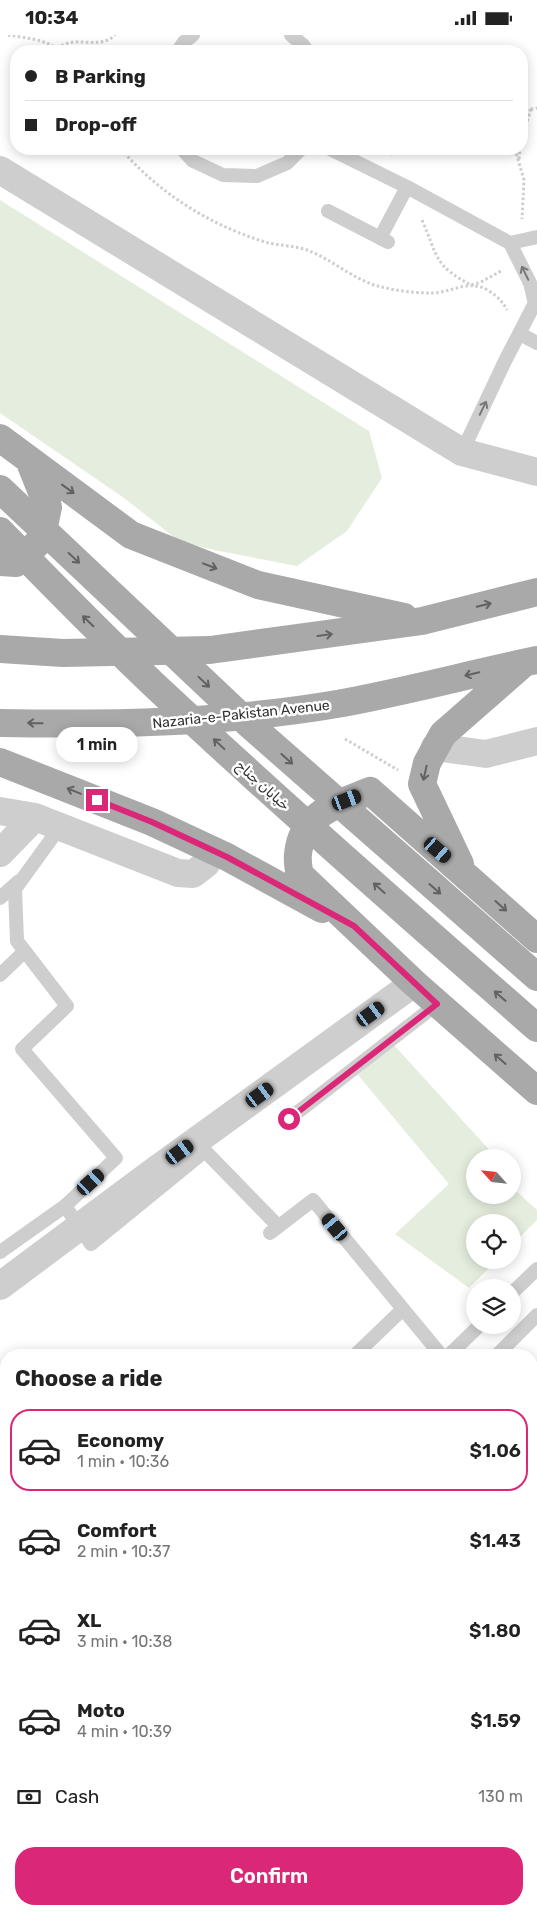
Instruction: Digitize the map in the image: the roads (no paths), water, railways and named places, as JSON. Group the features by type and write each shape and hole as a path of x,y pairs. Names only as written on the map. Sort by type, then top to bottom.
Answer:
{"main road":[{"path":"0,438 131,535 258,585 422,621"},
{"path":"0,562 16,563 41,540 48,507 29,460"},
{"path":"0,489 251,726 537,977"},
{"name":"خیابان جناح","path":"0,531 165,695 266,788 537,1028"},
{"path":"0,649 63,653 210,650 422,621 537,592"},
{"path":"465,874 422,784 427,763 443,734 532,661"},
{"name":"Nazaria-e-Pakistan Avenue","path":"0,723 135,724 276,713 338,704 532,661"},
{"path":"0,761 152,822 214,851 354,926"},
{"path":"537,939 370,791 329,807 313,819 302,836 298,855 299,874 437,1004 537,1091"}],"street":[{"path":"0,170 462,452 537,472"},
{"path":"435,747 486,753 537,741"},
{"path":"0,811 35,817 178,873 193,874 206,864 214,851"},
{"path":"0,853 35,817"},
{"path":"0,1286 72,1217 149,1175 414,983"}],"lane":[{"path":"182,45 194,35"},
{"path":"290,35 303,45"},
{"path":"188,155 193,161 223,175 257,176 287,163 295,155"},
{"path":"342,155 510,243 530,283 536,301 462,452"},
{"path":"328,211 384,240 406,187"},
{"path":"510,243 537,237"},
{"path":"520,334 537,343"},
{"path":"0,908 60,827"},
{"path":"0,898 25,875"},
{"path":"0,1253 72,1217 116,1158 22,1049 67,1006 17,941 15,889"},
{"path":"0,975 25,951"},
{"path":"289,1119 437,1004"},
{"path":"72,1217 91,1244 205,1151 274,1230 313,1200 436,1349"},
{"path":"521,1284 537,1269"},
{"path":"361,1349 403,1309"},
{"path":"503,1349 537,1315"},
{"path":"455,1349 471,1334"}]}
